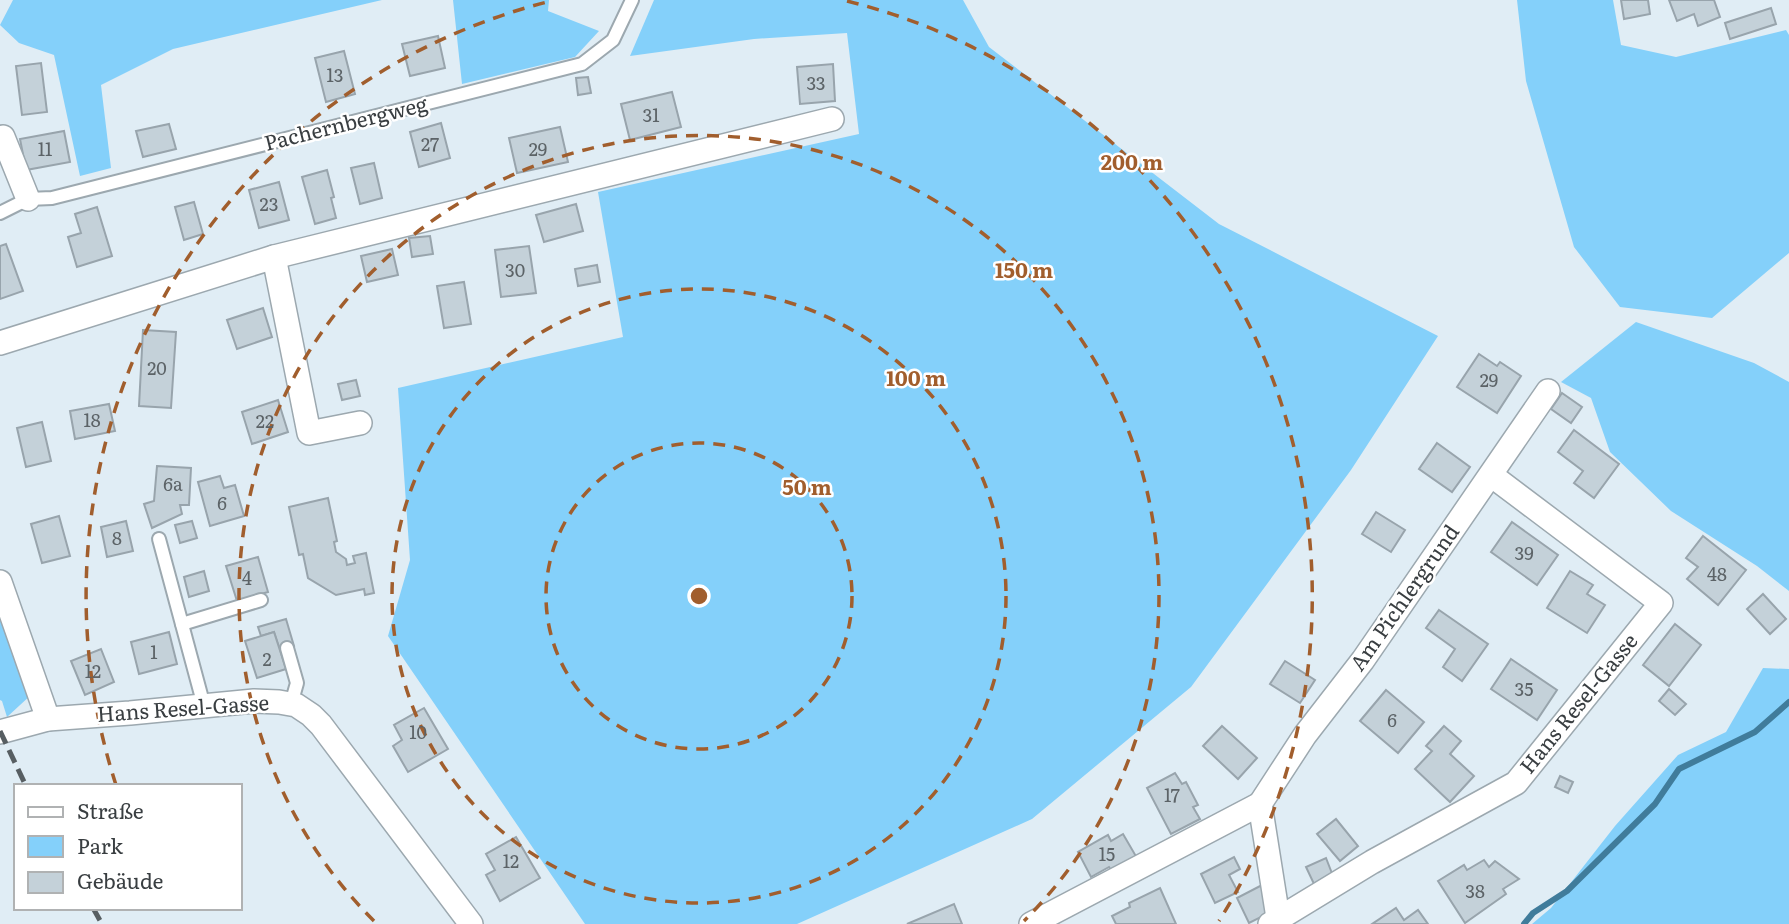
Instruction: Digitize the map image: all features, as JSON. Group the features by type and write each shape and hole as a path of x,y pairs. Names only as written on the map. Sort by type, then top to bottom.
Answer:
{"street":[{"path":"0,343 274,257 832,119"},
{"path":"3,137 28,199"},
{"path":"274,257 309,433 360,423"},
{"name":"Am Pichlergrund","path":"1031,924 1260,804 1305,735 1363,660 1548,391"},
{"name":"Hans Resel-Gasse","path":"1276,923 1372,862 1516,783 1661,603 1491,475"},
{"path":"0,582 48,719"},
{"name":"Hans Resel-Gasse","path":"0,732 48,719 254,701 291,704 312,715 321,725 471,924"},
{"path":"1260,804 1276,923"}],"lane":[{"name":"Pachernbergweg","path":"0,213 28,199 52,198 582,64 613,40 632,0"},
{"path":"159,538 204,706"},
{"path":"182,624 261,600"},
{"path":"287,648 297,683 291,704"}],"green space":[{"path":"13,0 382,0 173,49 101,85 111,168 80,176 54,55 19,43 0,25"},
{"path":"453,0 549,0 548,11 599,31 575,57 462,84"},
{"path":"654,0 963,0 989,47 1219,224 1438,336 1351,470 1191,687 1032,819 797,924 585,924 388,636 410,560 398,388 623,337 598,192 859,134 847,33 754,39 630,56"},
{"path":"1517,0 1613,0 1621,45 1676,57 1786,30 1789,35 1789,253 1712,318 1620,307 1574,247 1526,81"},
{"path":"1636,322 1754,363 1789,382 1789,591 1757,566 1671,511 1610,452 1591,398 1561,382"},
{"path":"0,603 32,694 7,717 0,700"},
{"path":"1763,668 1789,669 1789,924 1532,924 1551,908 1615,826 1678,755 1726,732"}],"building":[{"path":"1621,0 1648,0 1650,14 1624,19"},
{"path":"1669,0 1714,0 1720,17 1698,26 1694,14 1677,21"},
{"path":"1771,8 1776,24 1730,39 1725,23"},
{"path":"438,36 445,68 410,76 402,44"},
{"path":"344,51 355,94 326,102 315,58"},
{"path":"41,63 47,112 22,115 16,66"},
{"path":"833,64 835,101 800,104 797,67"},
{"path":"588,77 591,93 578,95 576,78"},
{"path":"672,92 681,127 630,140 621,104"},
{"path":"441,123 450,158 419,167 410,132"},
{"path":"169,124 176,149 143,157 136,131"},
{"path":"560,127 568,162 517,173 509,138"},
{"path":"64,131 70,162 26,170 20,139"},
{"path":"374,163 382,198 360,204 351,168"},
{"path":"327,170 336,218 315,224 302,177"},
{"path":"279,182 289,220 259,228 249,190"},
{"path":"194,202 203,234 184,240 175,207"},
{"path":"576,204 583,231 544,242 536,215"},
{"path":"97,207 112,256 77,267 68,237 81,233 75,214"},
{"path":"430,236 433,254 412,257 409,238"},
{"path":"6,244 23,291 0,299 0,246"},
{"path":"529,246 536,293 501,297 495,250"},
{"path":"392,249 398,275 367,282 361,256"},
{"path":"597,265 600,282 578,286 575,269"},
{"path":"464,282 471,324 444,328 437,286"},
{"path":"263,308 272,337 237,349 227,320"},
{"path":"143,330 176,332 171,408 139,406"},
{"path":"1479,354 1497,366 1500,362 1521,376 1497,413 1457,387"},
{"path":"356,380 360,396 342,400 338,384"},
{"path":"1562,393 1582,407 1571,423 1551,409"},
{"path":"278,400 288,432 252,444 242,412"},
{"path":"109,404 115,431 75,439 70,411"},
{"path":"42,422 51,461 26,467 17,428"},
{"path":"1574,430 1619,464 1594,498 1574,483 1583,471 1558,452"},
{"path":"1437,443 1470,467 1452,492 1419,469"},
{"path":"157,466 191,468 189,505 180,505 182,514 152,528 144,504 154,501"},
{"path":"220,476 224,488 235,485 244,516 210,526 198,482"},
{"path":"328,498 337,541 334,542 336,552 346,559 347,565 355,563 353,556 366,553 374,593 365,595 364,589 336,595 308,578 303,554 299,555 289,507"},
{"path":"1376,512 1405,530 1391,552 1362,534"},
{"path":"59,516 70,556 42,563 31,524"},
{"path":"126,521 133,551 107,557 101,527"},
{"path":"192,521 197,538 180,543 175,525"},
{"path":"1512,522 1558,555 1537,585 1491,552"},
{"path":"1703,536 1746,570 1718,605 1687,579 1698,567 1686,558"},
{"path":"258,557 268,592 237,601 226,566"},
{"path":"204,571 209,591 189,597 184,577"},
{"path":"1570,571 1593,585 1587,594 1605,605 1587,633 1547,608"},
{"path":"1763,594 1786,619 1770,634 1747,609"},
{"path":"1439,610 1488,644 1462,681 1443,667 1455,649 1426,628"},
{"path":"286,619 294,646 280,650 274,632 261,636 258,627"},
{"path":"1675,624 1701,645 1669,686 1643,665"},
{"path":"169,632 177,664 139,674 131,642"},
{"path":"274,632 286,669 257,678 245,641"},
{"path":"101,649 114,682 85,695 71,661"},
{"path":"1511,659 1557,690 1537,720 1491,689"},
{"path":"1285,661 1315,680 1300,703 1270,684"},
{"path":"1669,689 1686,704 1675,715 1659,701"},
{"path":"1386,690 1424,722 1398,753 1360,721"},
{"path":"424,708 448,749 408,772 393,746 402,740 394,725"},
{"path":"1222,726 1257,758 1238,779 1203,746"},
{"path":"1444,726 1461,741 1450,754 1474,776 1450,802 1415,769 1432,751 1426,746"},
{"path":"1175,773 1182,784 1186,782 1198,805 1193,807 1200,819 1171,834 1147,788"},
{"path":"1560,776 1573,782 1568,793 1555,787"},
{"path":"1336,819 1358,846 1340,861 1317,834"},
{"path":"1123,834 1137,858 1112,872 1109,867 1091,877 1078,852 1108,835 1111,841"},
{"path":"516,837 540,878 500,901 486,875 495,870 486,854"},
{"path":"1234,857 1240,869 1229,875 1238,892 1215,903 1201,874"},
{"path":"1326,858 1333,876 1314,884 1306,867"},
{"path":"1484,860 1489,867 1495,861 1519,879 1503,889 1506,894 1465,923 1438,881 1464,865 1467,870"},
{"path":"1264,884 1273,911 1249,923 1237,898"},
{"path":"1160,888 1176,924 1116,924 1112,916 1130,907 1129,903"},
{"path":"954,904 962,924 907,924"},
{"path":"1396,908 1404,920 1418,910 1428,924 1372,924"}],"waterway":[{"path":"1524,924 1533,913 1567,891 1655,804 1679,769 1755,732 1789,702"}],"railway":[{"path":"0,731 25,784"},
{"path":"94,910 102,924"}]}
